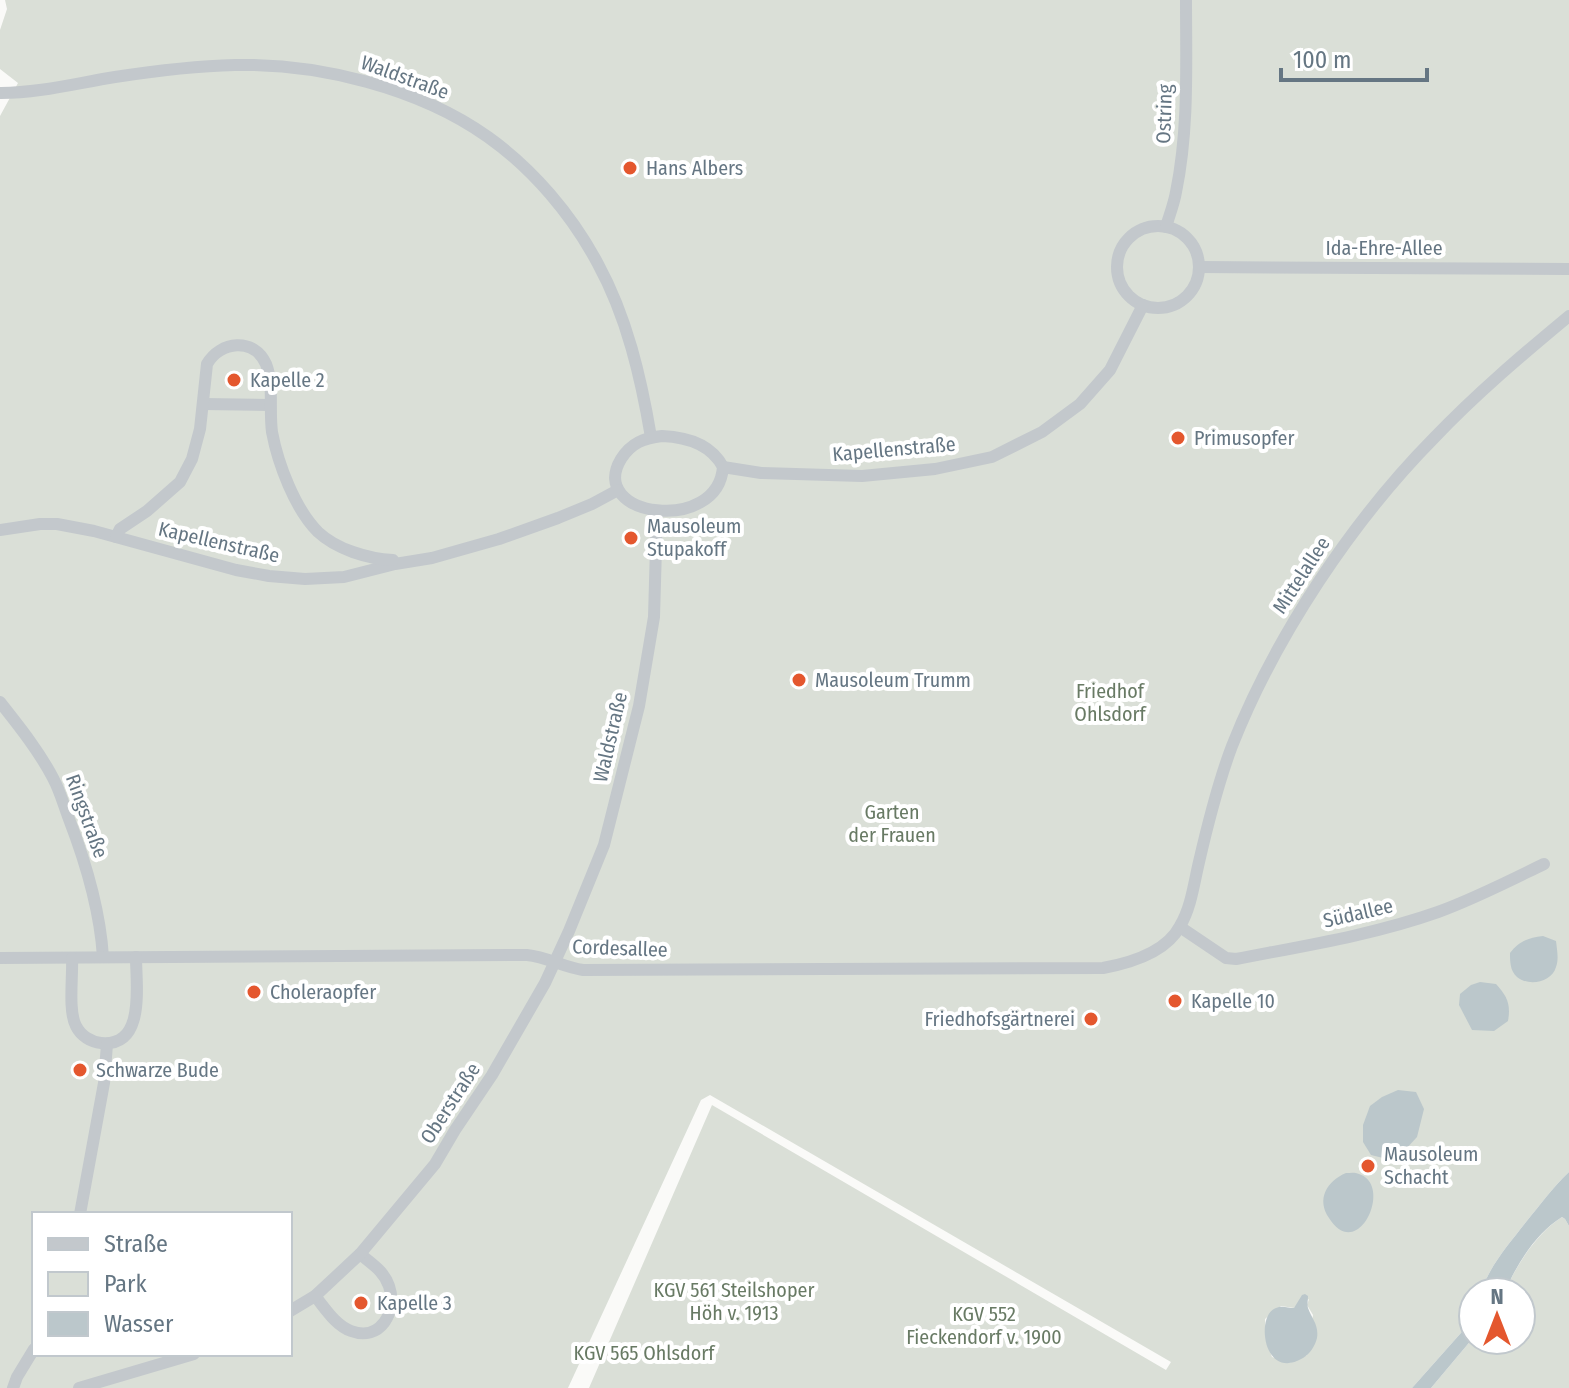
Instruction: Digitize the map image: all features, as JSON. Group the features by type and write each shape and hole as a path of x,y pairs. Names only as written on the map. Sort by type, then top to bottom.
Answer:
{"street":[{"name":"Ostring","path":"1166,227 1182,155 1186,0"},
{"name":"Waldstraße","path":"0,83 0,94 206,67 300,69 342,76 411,97 446,112 514,157 571,221 599,265 628,337 641,382 651,437"},
{"path":"1152,227 1166,227 1179,232 1189,241 1199,267 1192,290 1184,299 1164,308 1153,308 1132,299 1123,290 1117,267 1127,240 1152,227"},
{"name":"Ida-Ehre-Allee","path":"1199,267 1569,269"},
{"name":"Kapellenstraße","path":"723,467 761,473 862,476 935,469 992,457 1042,432 1080,404 1110,370 1143,305"},
{"name":"Mittelallee","path":"1180,927 1232,746 1300,610 1362,520 1432,439 1506,369 1569,316"},
{"name":"Kapellenstraße","path":"116,537 120,529 147,511 180,482 192,459 200,429 207,364 220,349 237,345 252,348 264,360 270,379 272,432 281,466 306,516 320,533 345,548 380,559 408,561"},
{"path":"203,404 270,405"},
{"path":"672,436 695,442 714,454 723,467 720,485 713,493 679,510 657,512 637,506 618,490 616,469 625,453 642,439 651,437 672,436"},
{"name":"Kapellenstraße","path":"0,530 57,524 236,570 305,579 344,577 432,558 531,529 618,490"},
{"name":"Waldstraße","path":"555,962 604,845 639,706 654,617 657,512"},
{"name":"Ringstraße","path":"0,702 55,781 93,896 103,957"},
{"name":"Südallee","path":"1180,927 1226,958 1236,959 1416,919 1461,903 1544,864"},
{"name":"Cordesallee","path":"0,958 527,955 583,970 1103,968 1127,964 1143,957 1180,927"},
{"path":"72,958 76,1025 83,1036 107,1044 128,1033 134,1023 136,957"},
{"name":"Oberstraße","path":"292,1310 315,1296 360,1254 435,1164 492,1075 555,962"},
{"path":"80,1212 104,1083 107,1044"},
{"path":"315,1296 331,1317 348,1330 361,1333 376,1330 384,1323 391,1312 389,1286 382,1271 360,1254"},
{"path":"13,1388 32,1352"},
{"path":"79,1388 188,1356"},
{"path":"129,1374 133,1388"}],"green space":[{"name":"Friedhof Ohlsdorf","path":"5,0 1569,0 1569,1172 1507,1247 1488,1276 1457,1276 1457,1337 1412,1388 589,1388 712,1105 1166,1370 1171,1362 710,1095 701,1100 568,1388 0,1388 0,116 18,83 0,69 0,30 7,9","holes":["1309,1299 1307,1305 1313,1315 1307,1355 1289,1363 1272,1357 1266,1341 1265,1319 1281,1306 1294,1308"]},
{"path":"1562,1217 1569,1226 1569,1388 1431,1388 1458,1356 1537,1356 1537,1276 1513,1276 1528,1250"}],"water":[{"path":"1543,936 1556,941 1554,972 1540,981 1522,980 1513,972 1510,953 1524,941"},
{"path":"1480,982 1496,984 1507,1001 1508,1021 1494,1031 1472,1030 1459,1005 1460,994"},
{"path":"1398,1090 1416,1092 1424,1109 1417,1137 1405,1150 1387,1159 1371,1155 1363,1142 1363,1125 1370,1106"},
{"path":"1569,1172 1569,1226 1562,1217 1553,1224 1535,1241 1513,1276 1488,1276 1507,1247"},
{"path":"1346,1173 1357,1173 1369,1181 1373,1192 1373,1205 1368,1217 1351,1232 1340,1230 1329,1218 1324,1204 1329,1186"},
{"path":"1305,1294 1317,1329 1316,1341 1303,1358 1289,1363 1279,1361 1271,1355 1267,1345 1265,1333 1269,1313 1276,1308 1294,1308"},
{"path":"1457,1337 1458,1356 1431,1388 1412,1388"}],"place":[{"name":"Hans Albers","path":"630,168"},
{"name":"Kapelle 2","path":"234,380"},
{"name":"Primusopfer","path":"1178,438"},
{"name":"Mausoleum Stupakoff","path":"631,538"},
{"name":"Mausoleum Trumm","path":"799,680"},
{"name":"Choleraopfer","path":"254,992"},
{"name":"Kapelle 10","path":"1175,1001"},
{"name":"Friedhofsgärtnerei","path":"1091,1019"},
{"name":"Schwarze Bude","path":"80,1070"},
{"name":"Mausoleum Schacht","path":"1368,1166"},
{"name":"Kapelle 3","path":"361,1303"}],"park label":[{"name":"Garten der Frauen","path":"892,824"},
{"name":"KGV 561 Steilshoper Höh v. 1913","path":"734,1302"},
{"name":"KGV 552 Fieckendorf v. 1900","path":"984,1326"},
{"name":"KGV 565 Ohlsdorf","path":"644,1353"}]}
